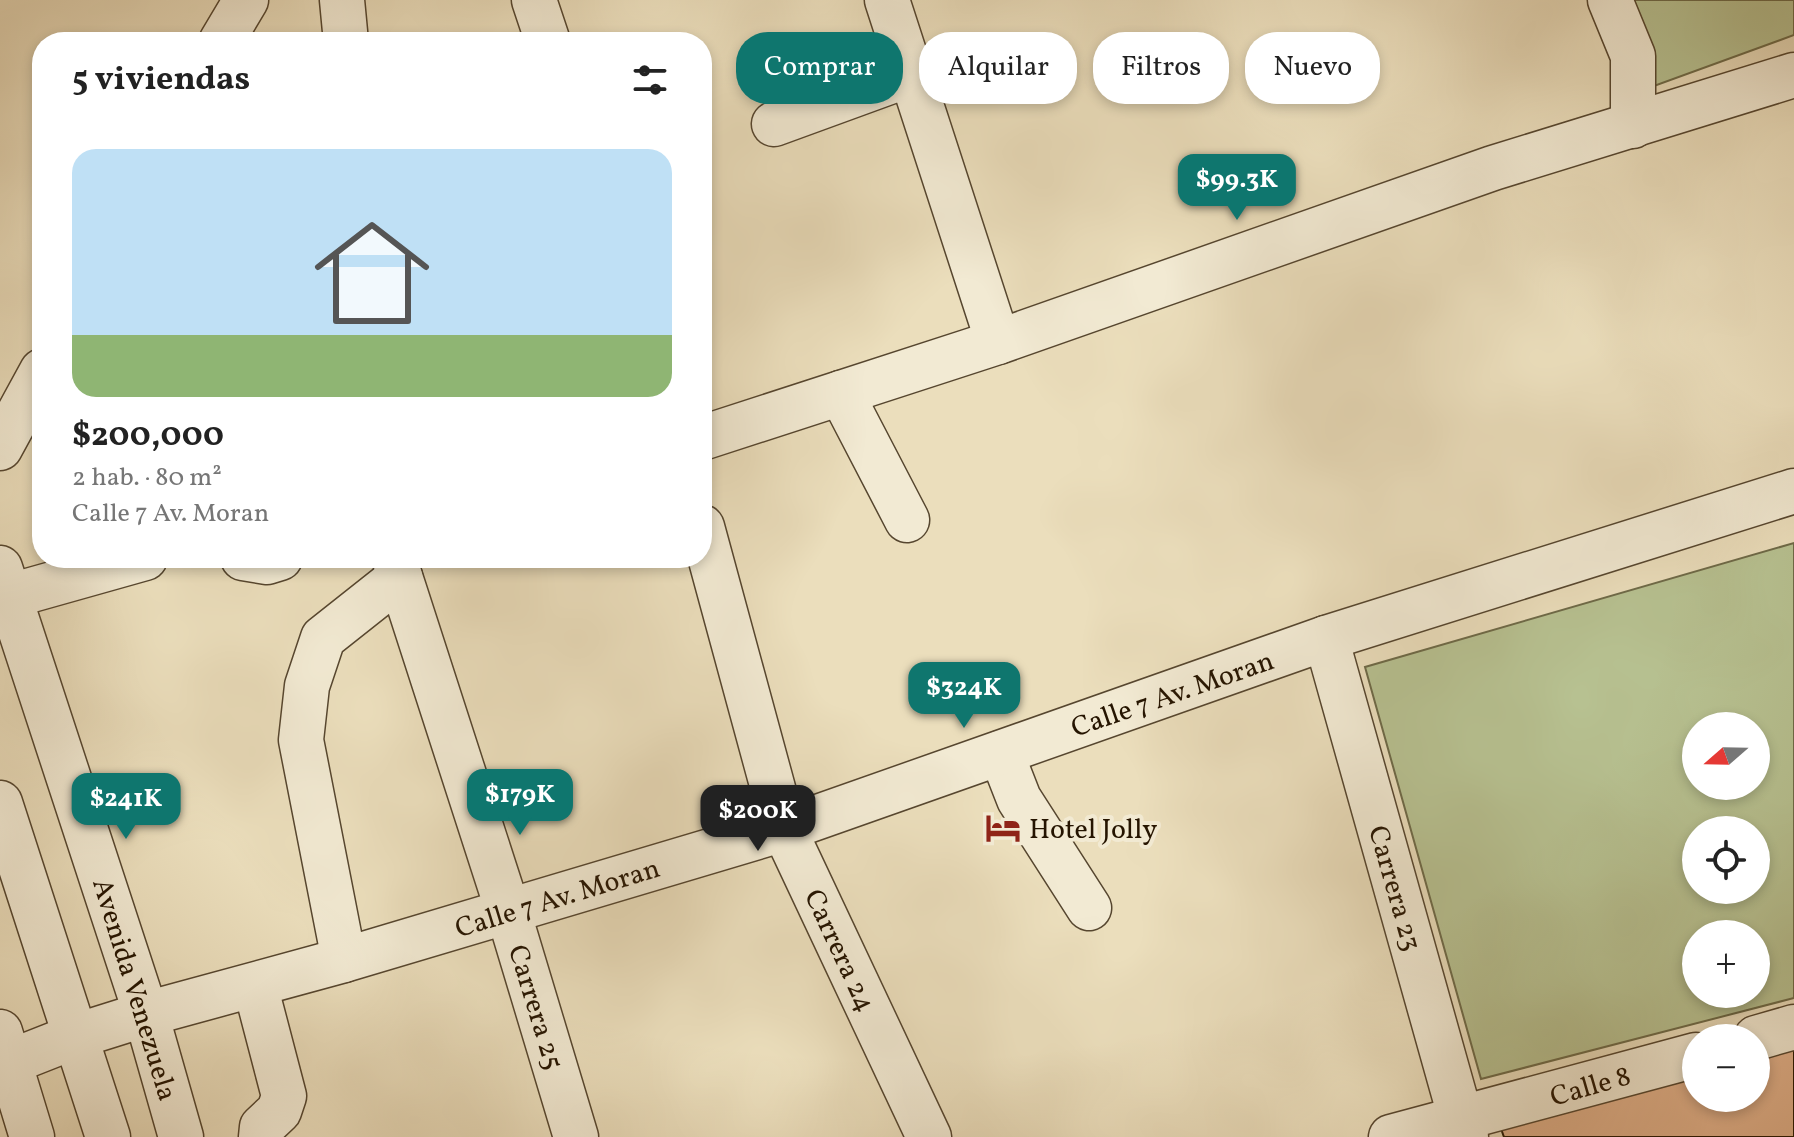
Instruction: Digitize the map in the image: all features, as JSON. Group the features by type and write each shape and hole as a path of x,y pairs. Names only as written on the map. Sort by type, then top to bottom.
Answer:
{"street":[{"path":"342,0 345,32"},
{"path":"534,0 545,32"},
{"path":"887,0 998,342"},
{"path":"1610,0 1633,56 1633,126"},
{"path":"774,124 911,74"},
{"path":"712,435 998,342 1493,168 1794,75"},
{"path":"0,448 32,389"},
{"path":"841,393 907,520"},
{"name":"Calle 7 Av. Moran","path":"3,1054 344,960 784,829 1326,638 1794,491"},
{"name":"Carrera 24","path":"712,564 784,829 929,1137"},
{"path":"5,582 87,568"},
{"path":"344,960 301,740 307,686 323,638 396,568"},
{"name":"Carrera 25","path":"397,568 508,911 576,1137"},
{"name":"Avenida Venezuela","path":"5,582 146,1014 181,1137"},
{"name":"Carrera 23","path":"1326,638 1464,1129"},
{"path":"1001,753 1019,799 1089,908"},
{"path":"0,803 108,1137"},
{"path":"255,985 284,1096 279,1111 262,1127 261,1137"},
{"path":"1770,1034 1794,1027"},
{"path":"3,1054 32,1137"},
{"name":"Calle 8","path":"1391,1137 1464,1129 1682,1059"}],"green space":[{"path":"1623,0 1794,0 1794,35 1654,86"},
{"path":"1794,543 1794,998 1770,1004 1770,920 1682,920 1682,1008 1755,1008 1694,1024 1682,1024 1682,1027 1481,1079 1365,667"}],"building":[{"path":"1794,1034 1794,1137 1504,1137 1495,1112 1682,1064 1682,1112 1770,1112 1770,1040"}],"place":[{"name":"Hotel Jolly","path":"1003,828"}]}
